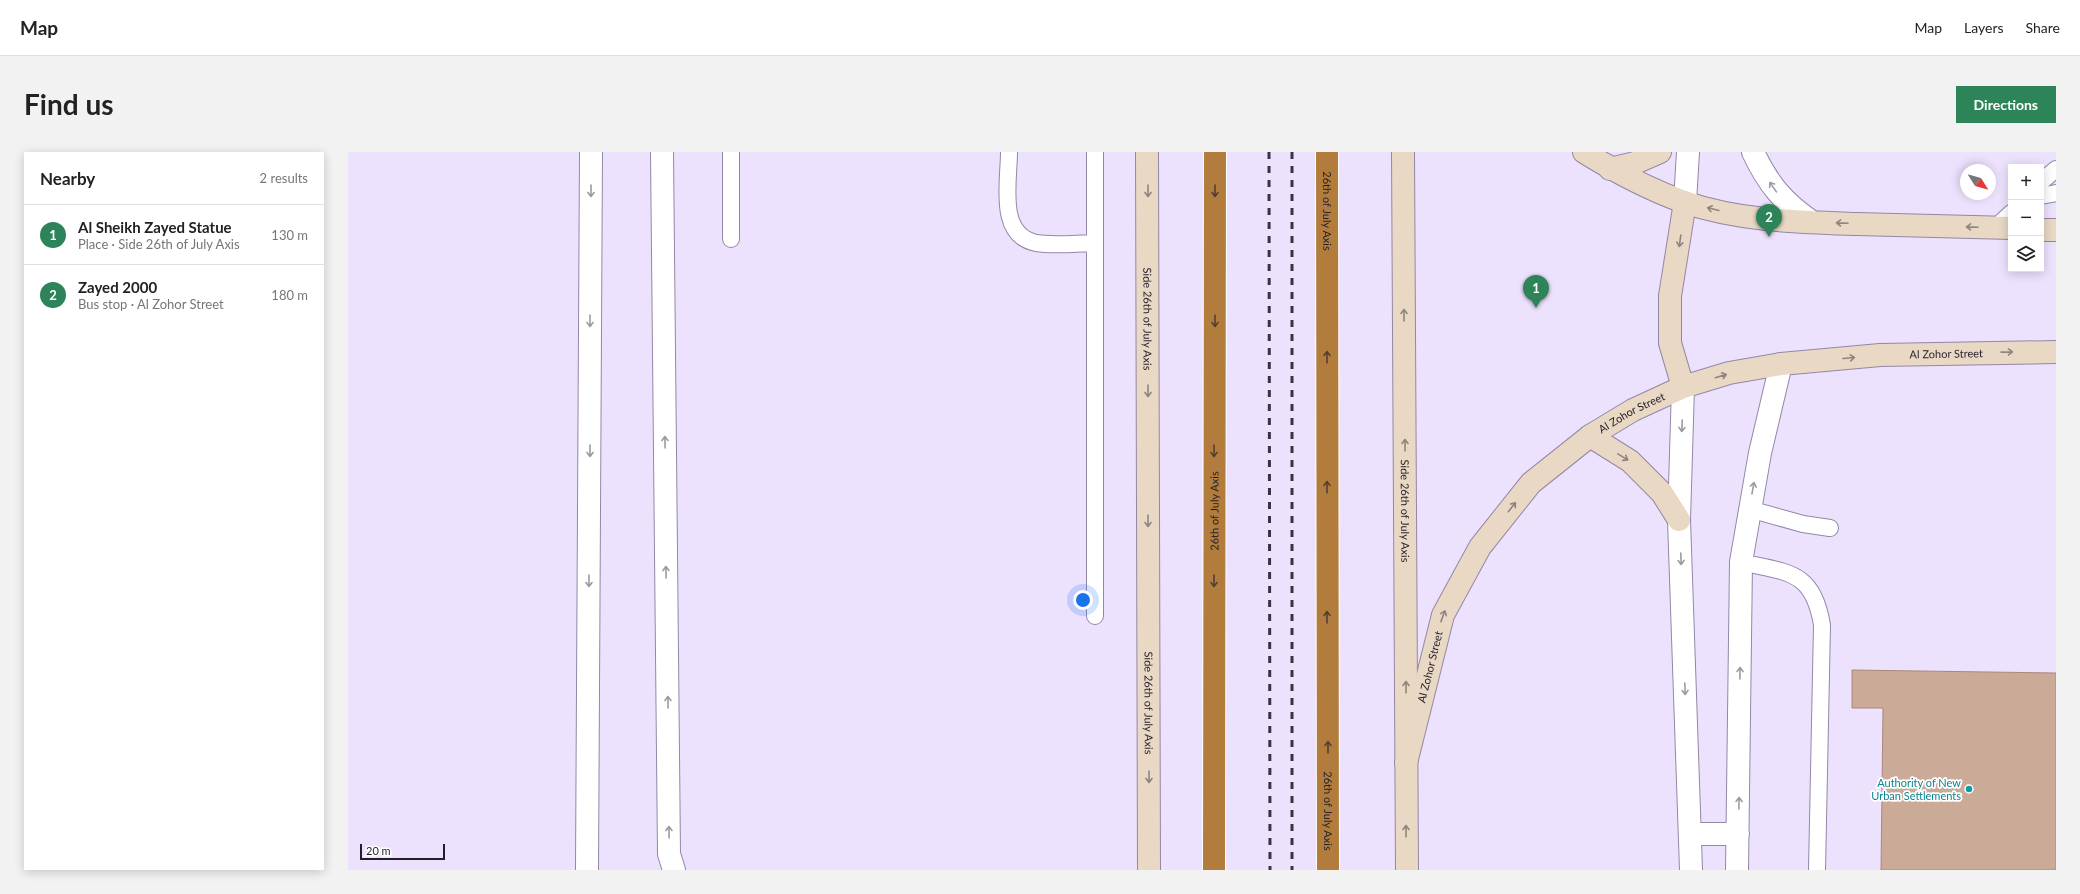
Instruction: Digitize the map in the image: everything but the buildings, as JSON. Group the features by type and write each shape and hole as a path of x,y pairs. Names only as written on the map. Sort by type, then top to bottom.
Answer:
{"highway":[{"name":"26th of July Axis","path":"1214,870 1215,152"},
{"name":"26th of July Axis","path":"1327,152 1328,870"}],"main road":[{"name":"Side 26th of July Axis","path":"1148,152 1149,870"},
{"name":"Side 26th of July Axis","path":"1403,152 1407,870"},
{"path":"1584,152 1610,169 1645,186 1685,202 1754,218 1812,222 2003,228"},
{"path":"1610,169 1635,163 1660,152"},
{"path":"1683,387 1670,343 1670,296 1685,202"},
{"path":"2044,230 2056,230"},
{"name":"Al Zohor Street","path":"1406,763 1443,615 1477,554 1531,483 1590,436 1633,410 1683,387 1729,373 1781,364 1880,355 2056,352"},
{"path":"1590,436 1630,461 1662,492 1680,520"}],"street":[{"path":"587,870 591,152"},
{"path":"662,152 669,854 674,870"},
{"path":"1685,202 1688,152"},
{"path":"1753,152 1763,173 1776,193 1793,209 1812,222"},
{"path":"1737,870 1741,562 1749,509 1760,453 1781,364"},
{"path":"1683,387 1680,520 1691,870"},
{"path":"1690,834 1738,834"}],"lane":[{"path":"731,152 731,239"},
{"path":"1009,152 1008,214 1014,230 1021,236 1038,243 1095,243"},
{"path":"1095,152 1095,616"},
{"path":"2044,179 2056,169"},
{"path":"2044,195 2056,193"},
{"path":"2003,228 2008,218"},
{"path":"1749,509 1783,519 1830,528"},
{"path":"1741,562 1787,573 1800,578 1811,589 1819,605 1822,625 1817,870"}],"railway":[{"path":"1269,152 1270,870"},
{"path":"1292,152 1292,870"}],"place":[{"name":"Zayed 2000","path":"1769,237"},
{"name":"Al Sheikh Zayed Statue","path":"1536,308"},
{"name":"Authority of New Urban Settlements","path":"1969,789"}]}
